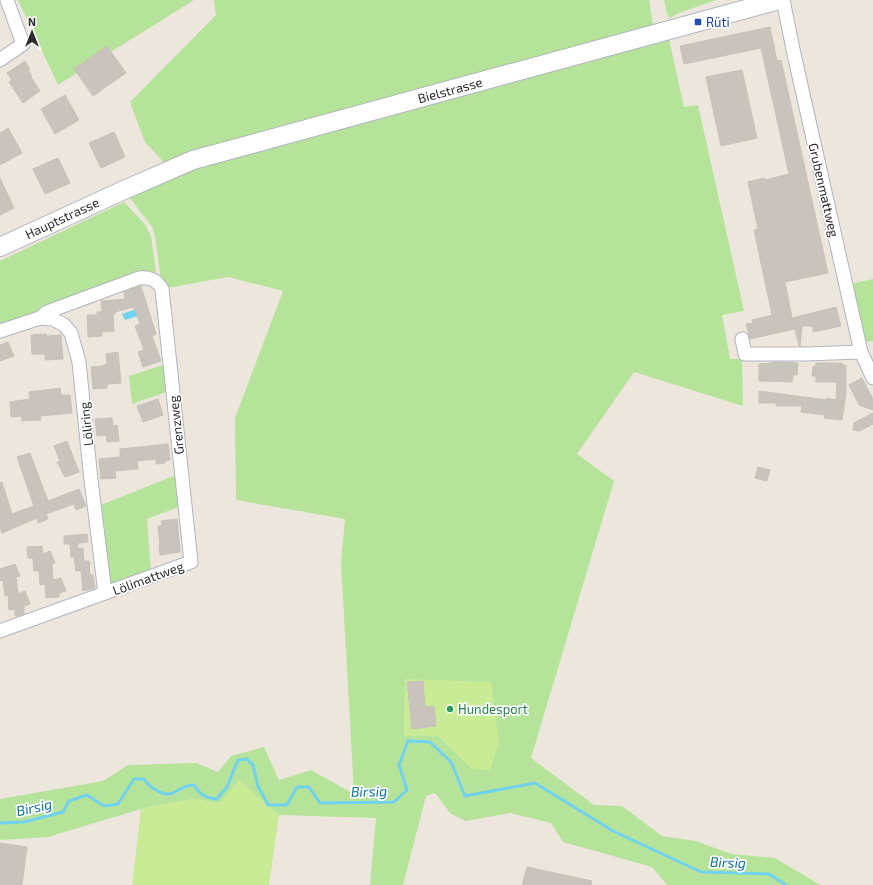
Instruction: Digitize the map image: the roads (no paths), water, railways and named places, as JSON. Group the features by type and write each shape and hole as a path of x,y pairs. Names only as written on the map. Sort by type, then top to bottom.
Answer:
{"main road":[{"name":"Bielstrasse","path":"124,190 193,160 779,0"},
{"name":"Hauptstrasse","path":"0,247 124,190"}],"street":[{"path":"0,60 23,44 7,0"},
{"name":"Grubenmattweg","path":"783,0 861,352 873,378"},
{"name":"Grenzweg","path":"40,318 47,312 139,278 147,277 153,279 162,289 190,562"},
{"name":"Löliring","path":"0,331 40,318 54,319 64,324 71,333 79,362 91,480 105,593"},
{"path":"742,339 744,354 861,352"},
{"name":"Lölimattweg","path":"0,632 190,562"}],"water":[{"path":"142,307 144,314 125,320 122,314"}],"waterway":[{"name":"Birsig","path":"0,823 24,822 63,812 69,801 87,795 104,806 118,804 134,779 144,779 153,788 165,794 173,793 186,786 194,785 204,795 217,799 227,787 238,760 247,759 253,765 258,786 268,805 287,805 297,787 309,787 320,803 394,802 407,790 399,765 408,741 430,742 451,762 465,796 535,783 613,831 701,872 769,874 786,885"}],"place":[{"name":"Rüti","path":"698,22"},
{"name":"Hundesport","path":"450,709"}]}
